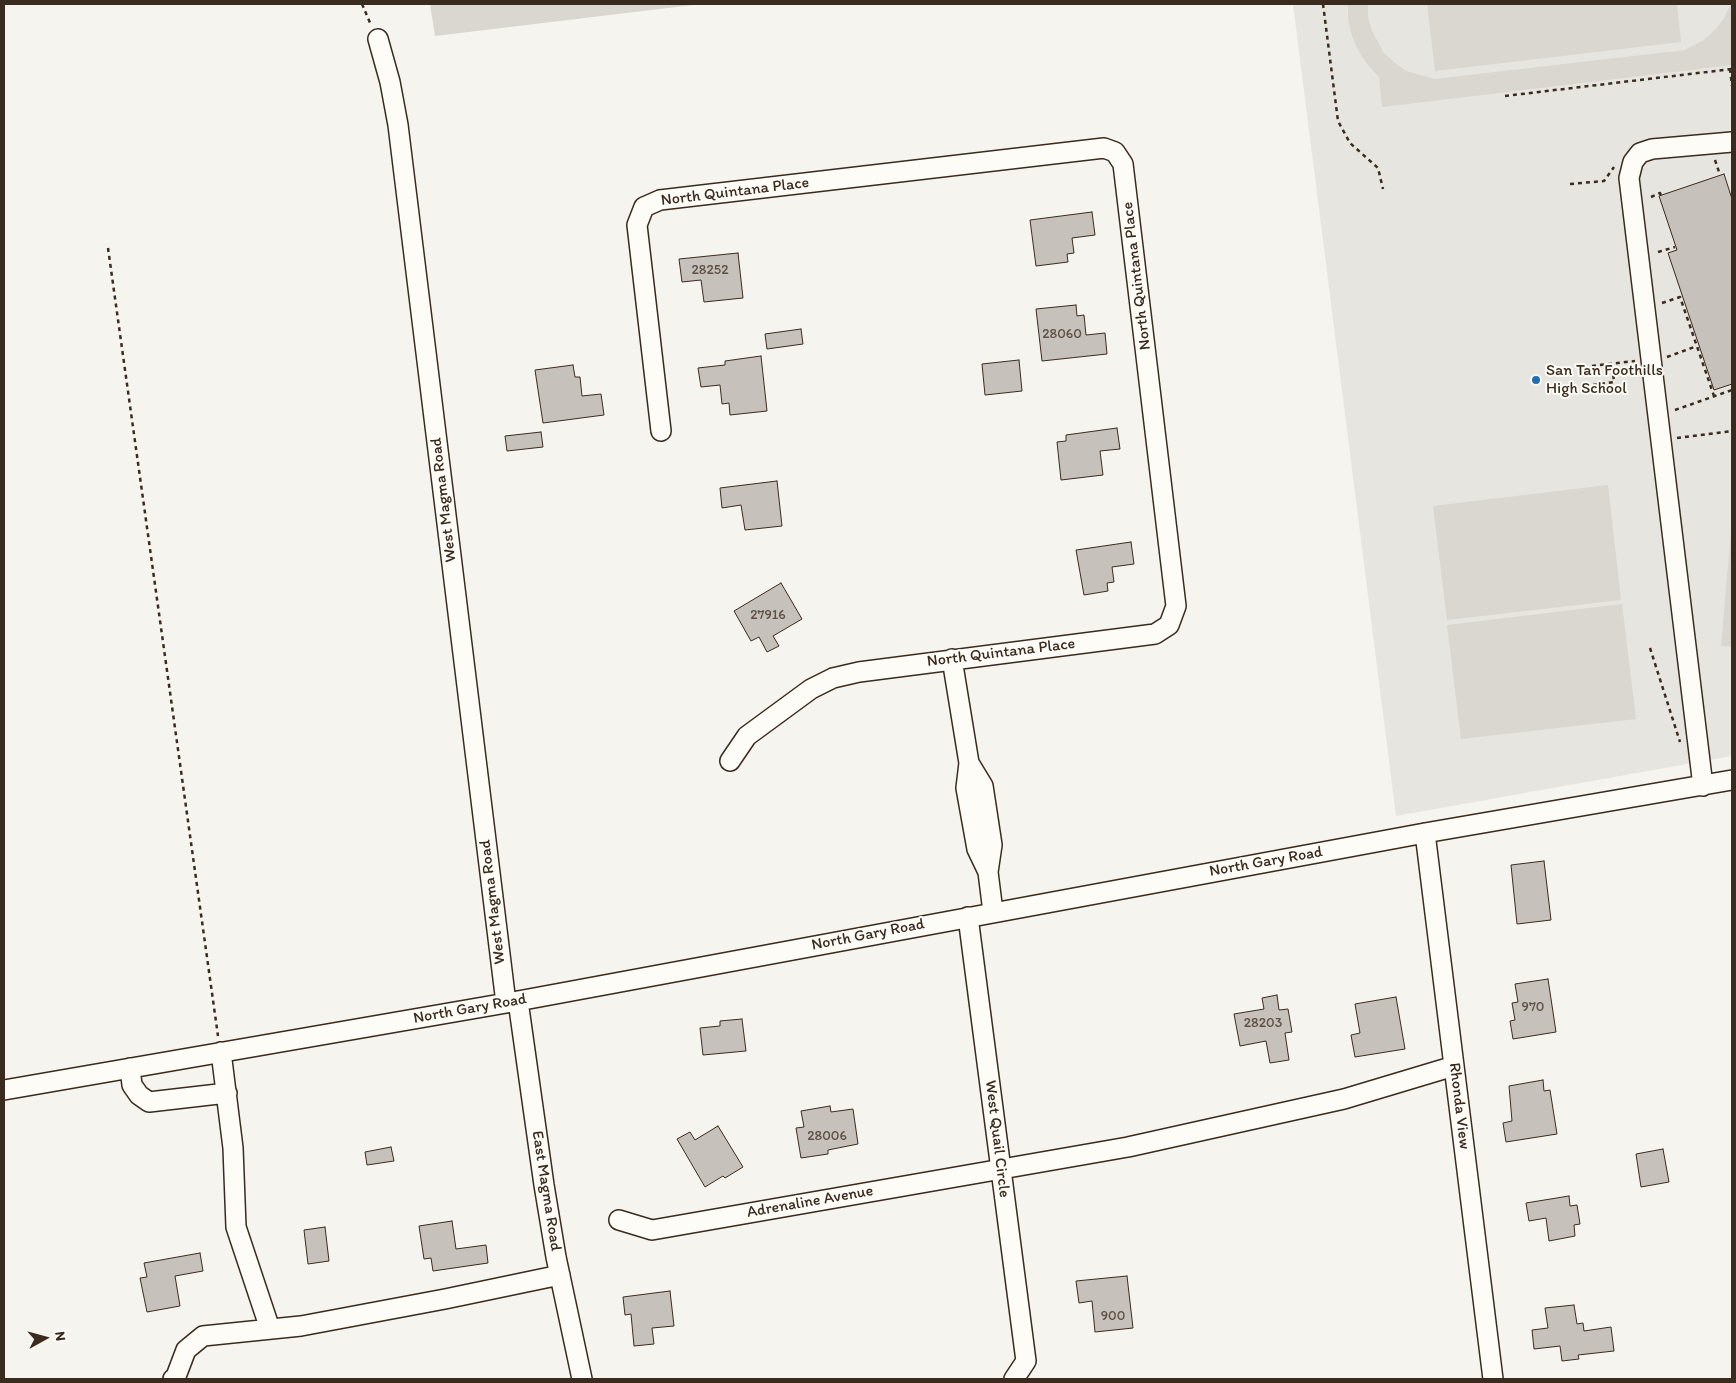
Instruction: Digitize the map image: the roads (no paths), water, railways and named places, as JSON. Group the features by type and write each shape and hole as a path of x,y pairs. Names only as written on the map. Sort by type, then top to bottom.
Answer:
{"street":[{"name":"West Magma Road","path":"378,40 390,82 398,125 512,1002"},
{"path":"1703,786 1629,178 1633,162 1640,153 1652,149 1732,142"},
{"name":"North Quintana Place","path":"661,431 637,225 644,207 660,200 1104,148 1115,152 1123,164 1176,606 1170,625 1155,634 952,659 859,672 832,678 811,689 747,736 730,761"},
{"path":"952,659 969,763 966,788 977,849 988,872 993,912"},
{"name":"North Gary Road","path":"4,1090 512,1002 1425,833 1732,780"},
{"name":"Rhonda View","path":"1425,833 1494,1379"},
{"name":"West Quail Circle","path":"968,917 1026,1361 1014,1379"},
{"name":"East Magma Road","path":"512,1002 560,1275 582,1379"},
{"path":"221,1052 236,1178 236,1227 270,1329"},
{"name":"Adrenaline Avenue","path":"619,1220 652,1230 1128,1146 1344,1099 1454,1066"},
{"path":"130,1068 132,1085 139,1095 149,1102 227,1093"},
{"path":"173,1379 175,1379 186,1350 203,1336 301,1326 375,1313 560,1275"}],"place":[{"name":"San Tan Foothills High School","path":"1536,380"}]}
